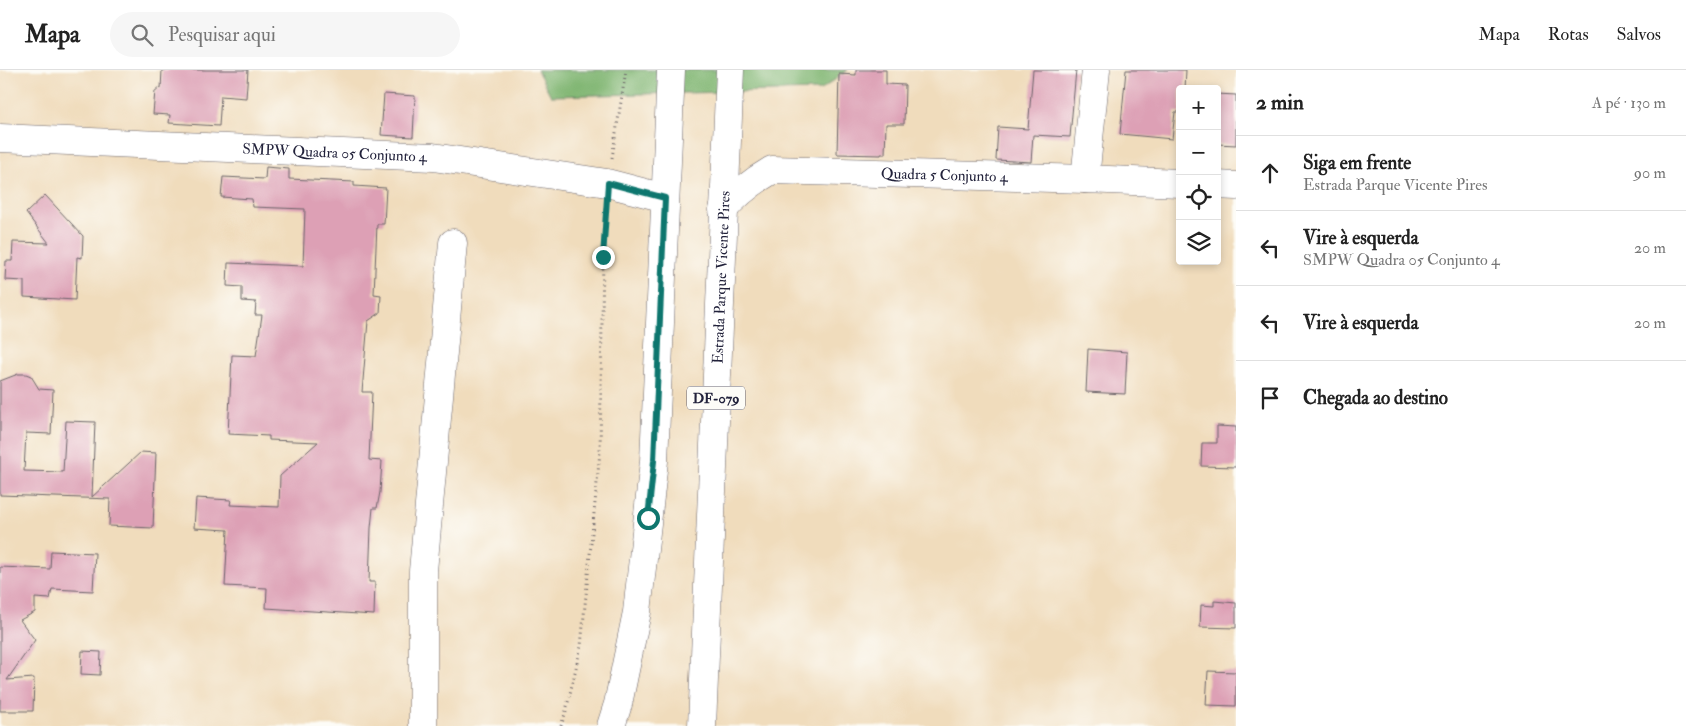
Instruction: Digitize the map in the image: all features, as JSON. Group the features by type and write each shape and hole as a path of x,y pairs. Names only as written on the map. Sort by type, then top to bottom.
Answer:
{"street":[{"path":"611,726 618,704 637,612 654,461 671,70"},
{"name":"Estrada Parque Vicente Pires","path":"702,726 730,70"},
{"path":"1086,179 1096,70"},
{"name":"SMPW Quadra 05 Conjunto 4","path":"0,138 433,157 608,183 665,198"},
{"name":"Quadra 5 Conjunto 4","path":"724,210 736,194 754,180 772,170 1176,183"},
{"path":"1221,185 1236,186"},
{"path":"423,726 423,572 453,243"}],"path":[{"path":"561,726 581,646 600,452 603,257 608,183 626,70"}],"green space":[{"path":"537,70 848,70 821,90 551,96"}],"building":[{"path":"162,70 248,70 246,98 221,96 219,126 169,123 170,115 153,114 155,91 157,91 157,88 161,89"},
{"path":"856,70 886,70 886,84 905,85 904,124 886,124 885,154 837,154 839,74 856,75"},
{"path":"1033,70 1076,70 1070,137 1033,135 1031,162 996,160 998,127 1028,129"},
{"path":"1126,70 1186,70 1185,85 1176,85 1176,112 1172,139 1120,134"},
{"path":"384,94 415,96 413,137 381,135"},
{"path":"1221,94 1236,95 1236,145 1221,144"},
{"path":"266,167 289,169 289,179 354,182 354,186 386,188 384,224 377,224 374,294 381,295 380,313 368,321 362,392 372,392 369,460 382,461 380,492 377,508 373,508 371,528 369,582 375,582 374,615 266,608 267,588 225,586 228,530 194,528 196,498 231,500 230,505 279,507 280,476 318,442 269,440 269,436 228,434 232,355 256,356 262,315 255,315 256,302 242,301 242,287 227,286 228,263 303,266 305,209 253,207 252,199 221,197 223,177 265,179"},
{"path":"45,195 83,236 82,258 77,257 75,300 24,297 24,281 5,280 6,261 12,261 13,242 49,243 26,213"},
{"path":"1088,349 1127,352 1125,394 1086,392"},
{"path":"18,374 31,376 39,389 53,390 51,434 26,433 24,471 63,472 66,421 95,422 92,497 141,452 156,453 153,528 109,526 110,499 0,495 0,381"},
{"path":"1217,426 1236,427 1236,467 1201,466 1202,443 1217,443"},
{"path":"51,551 95,553 93,591 52,589 50,599 35,598 35,612 20,620 35,640 7,680 34,678 33,711 0,711 0,567 50,569"},
{"path":"1214,601 1236,603 1236,628 1200,627 1201,605 1214,606"},
{"path":"82,651 101,652 100,675 81,674"},
{"path":"1208,671 1236,672 1236,706 1206,705"}],"route":[{"path":"603,257 608,183 665,198 654,461 648,518"}]}
